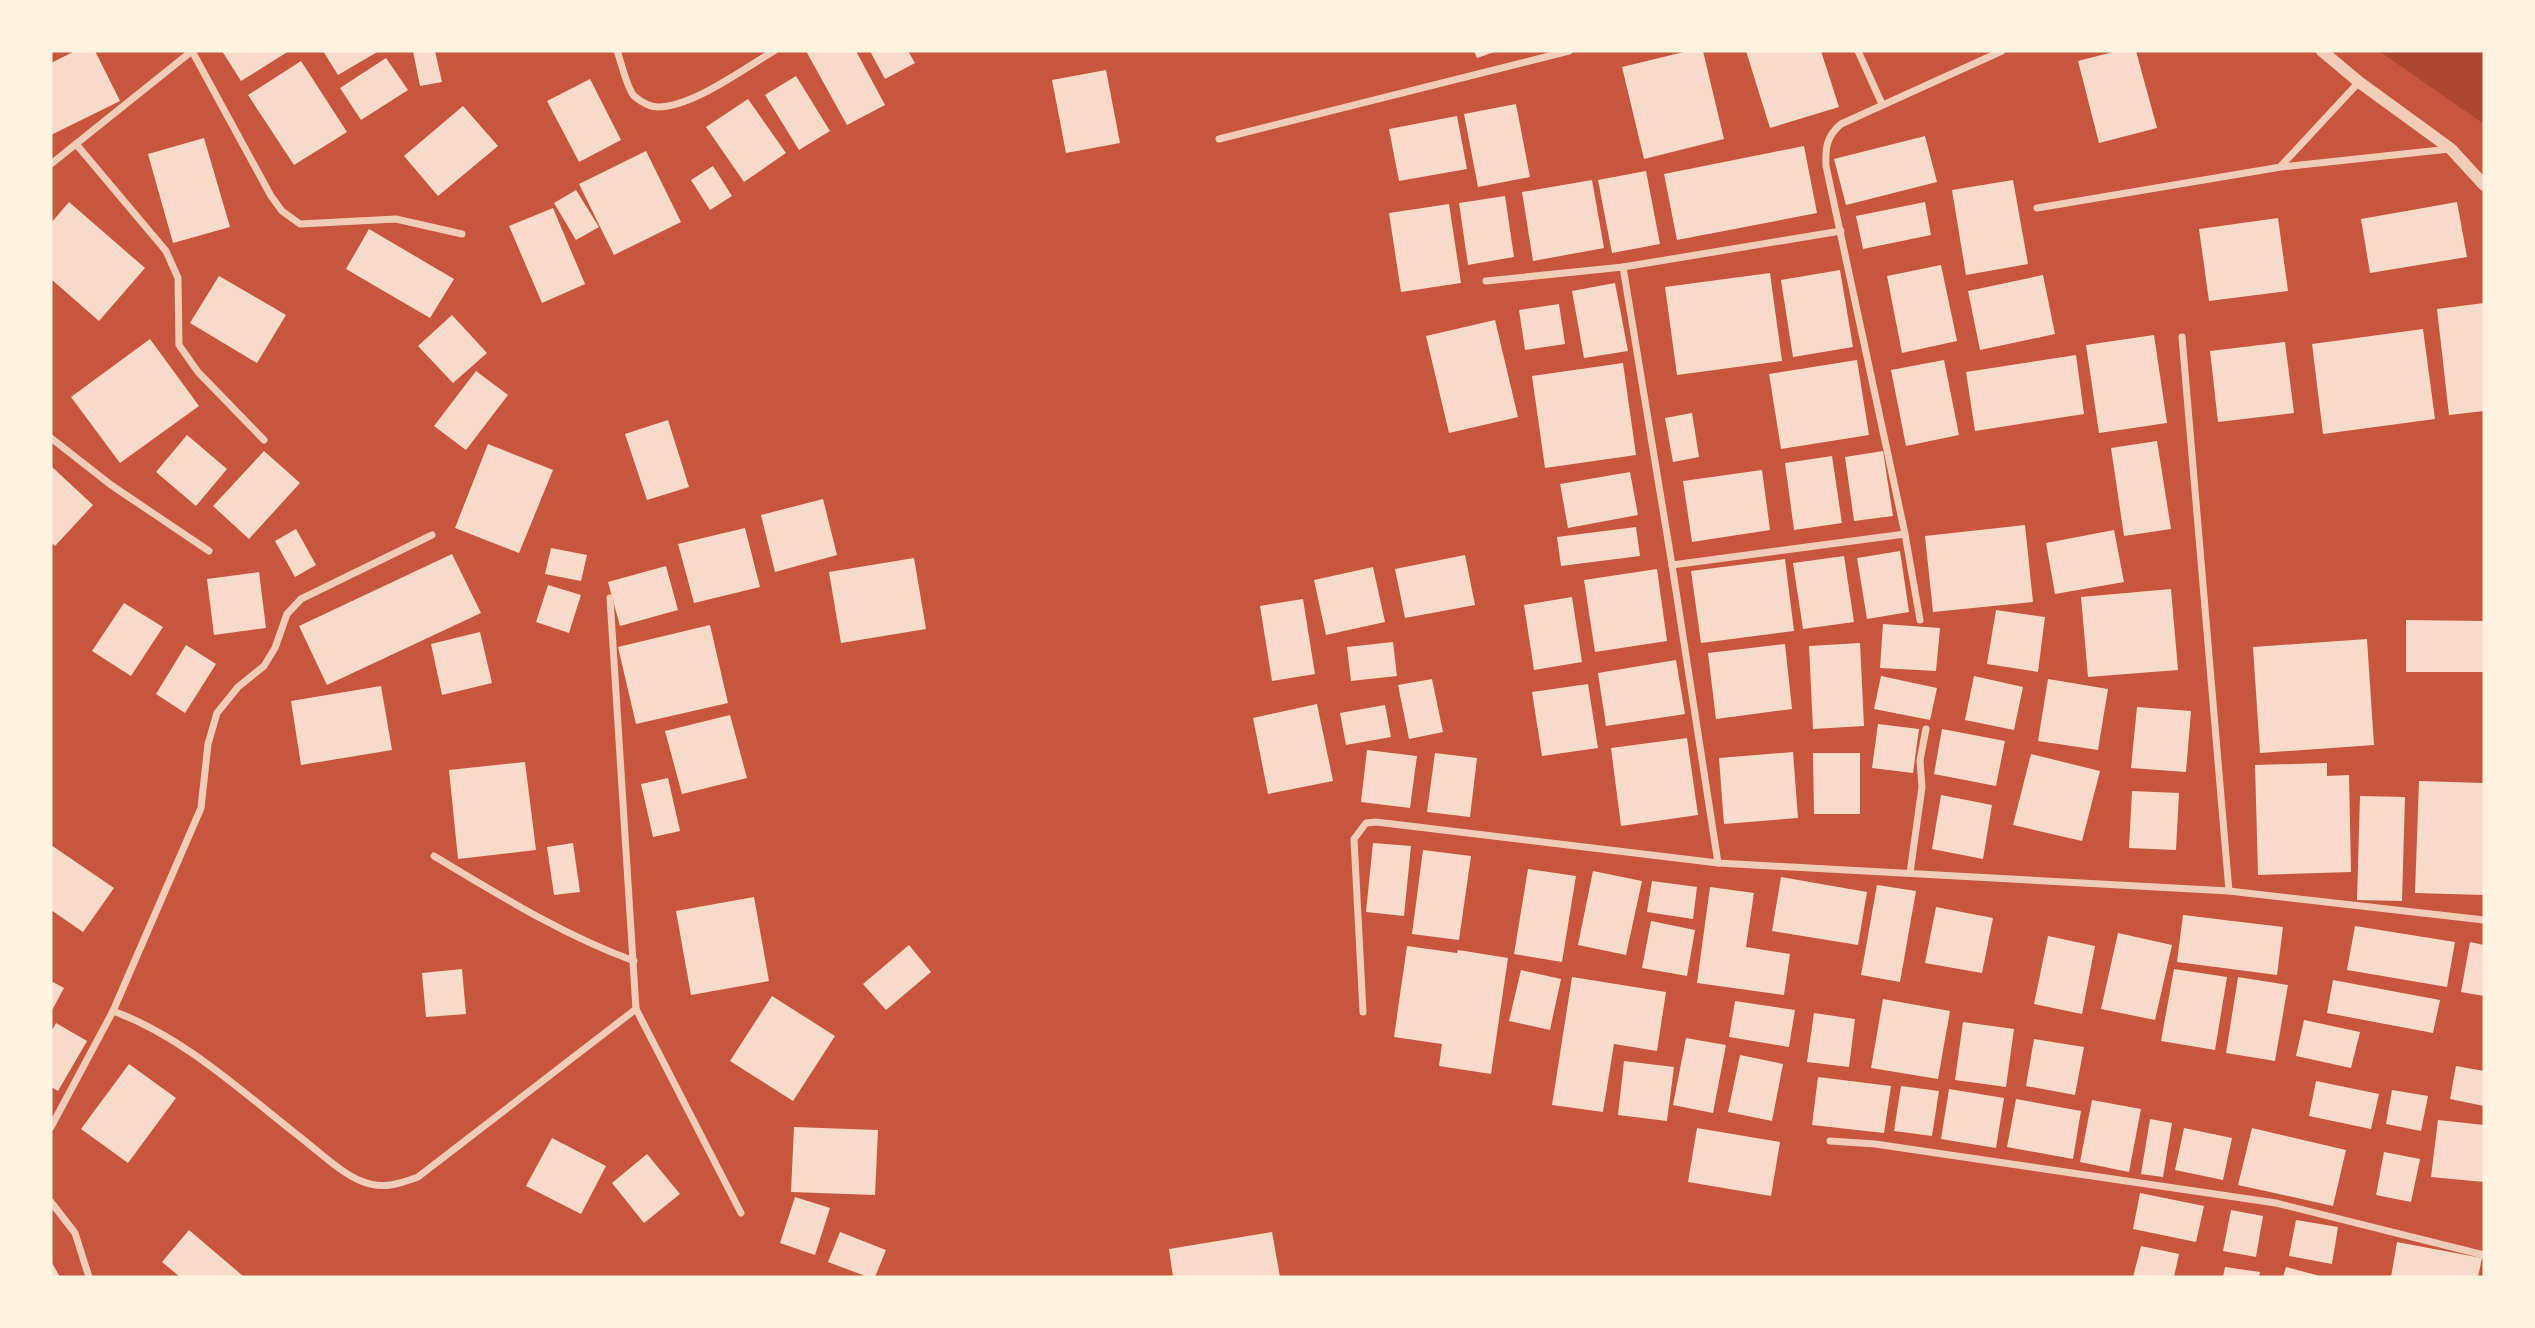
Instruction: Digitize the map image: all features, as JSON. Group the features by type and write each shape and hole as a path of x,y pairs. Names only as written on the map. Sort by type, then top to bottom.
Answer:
{"street":[{"path":"51,164 192,51 259,177 282,211 291,218 300,224 396,219 462,234"},
{"path":"617,51 632,94 650,106 657,107 678,103 706,91 774,51"},
{"path":"1219,139 1569,51"},
{"path":"1858,51 1882,104"},
{"path":"1920,620 1905,534 1826,166 1825,149 1830,133 1842,124 2002,51"},
{"path":"2322,51 2359,82 2451,149 2484,185"},
{"path":"2281,167 2359,82"},
{"path":"76,144 166,251 177,278 179,345 198,372 264,440"},
{"path":"2037,208 2281,167 2451,149"},
{"path":"1486,281 1623,267 1841,232"},
{"path":"1623,267 1718,863"},
{"path":"2182,337 2229,891"},
{"path":"51,438 111,485 209,551"},
{"path":"1672,565 1905,534"},
{"path":"51,1127 113,1011 201,808 208,744 216,713 239,687 264,666 275,648 287,614 302,599 432,535"},
{"path":"610,598 636,1009 741,1213"},
{"path":"1910,873 1922,788 1920,760 1926,729"},
{"path":"1363,1013 1354,839 1366,823 1390,823 1718,863 2229,891 2484,920"},
{"path":"434,856 537,917 601,949 634,961"},
{"path":"113,1011 138,1020 181,1044 328,1159 361,1181 389,1187 418,1177 636,1009"},
{"path":"1830,1141 1875,1144 2276,1203 2484,1255"},
{"path":"51,1202 75,1233 89,1277"}],"shaded area":[{"path":"2379,51 2484,51 2484,126 2481,122"}],"building":[{"path":"75,51 95,51 120,101 51,135 51,63"},
{"path":"222,51 289,51 241,81"},
{"path":"323,51 379,51 338,75"},
{"path":"413,51 435,51 442,82 420,86"},
{"path":"806,51 856,51 885,105 847,125"},
{"path":"870,51 908,51 915,63 885,79"},
{"path":"1474,51 1497,51 1477,58"},
{"path":"1688,51 1703,51 1724,139 1644,159 1622,67"},
{"path":"1746,51 1821,51 1839,107 1770,128"},
{"path":"2117,51 2136,51 2157,128 2099,143 2078,61"},
{"path":"386,58 408,90 361,120 340,88"},
{"path":"301,61 347,132 294,165 248,95"},
{"path":"1106,70 1120,143 1066,153 1052,80"},
{"path":"796,76 830,131 799,150 765,95"},
{"path":"590,79 621,140 579,162 547,101"},
{"path":"748,99 786,153 744,182 706,127"},
{"path":"1516,104 1530,177 1478,187 1464,114"},
{"path":"463,106 498,146 438,196 404,156"},
{"path":"1457,116 1467,169 1399,181 1389,129"},
{"path":"1925,136 1937,182 1846,205 1834,159"},
{"path":"204,138 230,227 173,243 148,154"},
{"path":"1804,146 1817,213 1677,240 1664,174"},
{"path":"646,151 681,222 614,255 579,184"},
{"path":"713,166 732,196 710,210 691,180"},
{"path":"1646,171 1660,244 1612,253 1598,180"},
{"path":"1592,180 1604,248 1533,261 1522,192"},
{"path":"2013,180 2028,264 1966,275 1952,190"},
{"path":"576,190 599,227 576,240 554,203"},
{"path":"1505,196 1514,257 1468,265 1459,203"},
{"path":"69,202 145,268 99,321 51,279 51,223"},
{"path":"1925,202 1931,235 1863,249 1856,216"},
{"path":"2457,202 2467,257 2370,273 2361,219"},
{"path":"1449,204 1461,283 1401,292 1389,213"},
{"path":"553,208 585,284 542,303 509,226"},
{"path":"2278,218 2288,291 2209,301 2199,229"},
{"path":"369,229 454,279 430,318 346,269"},
{"path":"1941,265 1957,341 1902,353 1887,276"},
{"path":"1840,270 1853,347 1793,357 1781,280"},
{"path":"1770,273 1782,361 1677,375 1665,287"},
{"path":"2043,275 2055,334 1980,350 1968,291"},
{"path":"219,276 286,315 257,363 190,323"},
{"path":"1615,283 1628,351 1584,358 1572,291"},
{"path":"2484,303 2484,411 2449,415 2437,309"},
{"path":"1559,304 1565,344 1525,350 1519,310"},
{"path":"452,315 487,353 453,383 418,346"},
{"path":"1495,320 1518,417 1449,433 1426,336"},
{"path":"2423,329 2435,419 2323,434 2312,344"},
{"path":"2154,335 2167,423 2099,433 2086,345"},
{"path":"150,339 199,406 120,463 71,397"},
{"path":"2285,342 2294,413 2218,422 2210,351"},
{"path":"2076,355 2084,414 1975,431 1966,372"},
{"path":"1857,360 1869,435 1781,449 1769,374"},
{"path":"1944,360 1959,435 1906,446 1891,370"},
{"path":"1623,363 1636,455 1545,468 1532,376"},
{"path":"476,371 508,395 466,450 434,426"},
{"path":"1692,413 1699,457 1673,462 1665,418"},
{"path":"668,420 689,487 647,500 625,434"},
{"path":"187,435 227,469 196,506 156,472"},
{"path":"2157,441 2171,529 2124,536 2111,448"},
{"path":"488,444 553,470 519,553 455,528"},
{"path":"264,451 300,483 249,539 213,506"},
{"path":"1883,451 1893,516 1854,521 1845,457"},
{"path":"1832,456 1842,523 1794,530 1785,463"},
{"path":"51,466 93,505 55,546 51,542"},
{"path":"1762,470 1770,530 1692,542 1683,481"},
{"path":"1630,472 1638,515 1568,528 1560,484"},
{"path":"823,499 837,555 775,572 761,515"},
{"path":"2025,525 2033,602 1933,612 1925,536"},
{"path":"1636,527 1640,556 1561,566 1557,537"},
{"path":"745,528 760,587 694,603 678,544"},
{"path":"296,529 316,565 295,577 275,541"},
{"path":"2114,530 2124,582 2055,594 2046,543"},
{"path":"551,548 587,555 581,581 545,574"},
{"path":"1900,551 1909,612 1867,619 1857,558"},
{"path":"452,554 481,613 327,685 299,626"},
{"path":"1465,555 1475,605 1405,618 1395,569"},
{"path":"1844,556 1854,622 1803,629 1793,563"},
{"path":"914,558 926,629 841,643 829,572"},
{"path":"1785,559 1794,631 1701,643 1691,571"},
{"path":"666,566 678,610 620,626 608,582"},
{"path":"1373,567 1385,622 1326,635 1314,580"},
{"path":"1657,569 1667,641 1595,652 1584,580"},
{"path":"259,572 266,628 214,635 207,579"},
{"path":"548,585 581,595 569,633 536,622"},
{"path":"2171,589 2178,670 2088,677 2081,597"},
{"path":"1572,597 1582,662 1534,670 1524,605"},
{"path":"1303,599 1315,674 1272,681 1260,606"},
{"path":"124,603 163,627 131,676 92,651"},
{"path":"1996,610 2045,617 2038,672 1987,664"},
{"path":"2406,620 2484,621 2484,672 2406,672"},
{"path":"1883,624 1940,628 1936,671 1880,668"},
{"path":"710,625 728,703 636,724 618,647"},
{"path":"480,632 492,683 442,695 431,644"},
{"path":"2367,639 2374,745 2260,753 2253,647"},
{"path":"1393,642 1397,676 1351,681 1347,647"},
{"path":"1860,643 1864,726 1813,729 1809,646"},
{"path":"1785,644 1792,709 1716,719 1708,653"},
{"path":"186,645 216,664 185,713 156,694"},
{"path":"1676,660 1685,714 1606,726 1598,673"},
{"path":"1881,676 1937,688 1930,720 1874,709"},
{"path":"1974,676 2023,687 2014,730 1965,720"},
{"path":"1432,679 1443,732 1409,739 1398,685"},
{"path":"2048,679 2108,689 2098,750 2038,741"},
{"path":"1588,684 1598,748 1542,756 1532,692"},
{"path":"381,686 392,750 301,765 291,701"},
{"path":"1317,704 1333,781 1268,794 1253,718"},
{"path":"1385,705 1391,737 1346,745 1340,713"},
{"path":"2137,707 2191,711 2186,772 2131,768"},
{"path":"730,715 747,778 682,794 665,731"},
{"path":"1878,724 1919,729 1913,773 1872,768"},
{"path":"1942,729 2005,741 1996,786 1934,774"},
{"path":"1687,738 1698,815 1621,826 1611,748"},
{"path":"1367,750 1417,756 1410,808 1361,802"},
{"path":"1793,752 1798,818 1724,824 1719,758"},
{"path":"1435,753 1477,758 1470,817 1427,812"},
{"path":"1813,753 1860,753 1860,814 1814,814"},
{"path":"2031,754 2100,771 2082,841 2013,825"},
{"path":"525,762 536,850 458,859 449,770"},
{"path":"2327,763 2327,776 2349,775 2351,872 2258,875 2255,765"},
{"path":"668,778 680,831 653,837 641,784"},
{"path":"2419,781 2484,783 2484,895 2415,893"},
{"path":"2132,791 2179,793 2176,850 2129,848"},
{"path":"1941,795 1992,805 1983,859 1932,849"},
{"path":"2360,796 2405,797 2402,901 2357,900"},
{"path":"573,843 580,892 554,895 547,847"},
{"path":"1373,843 1411,846 1404,916 1366,912"},
{"path":"51,845 114,888 83,932 51,910"},
{"path":"1423,850 1471,856 1459,940 1412,934"},
{"path":"1528,869 1576,876 1562,962 1514,954"},
{"path":"1593,871 1642,881 1626,955 1578,945"},
{"path":"1781,877 1867,892 1858,945 1772,931"},
{"path":"1652,881 1697,887 1693,919 1647,912"},
{"path":"1877,885 1916,891 1900,982 1861,975"},
{"path":"1710,887 1754,893 1746,947 1790,954 1784,995 1697,983"},
{"path":"754,897 769,981 691,995 676,911"},
{"path":"1936,907 1993,918 1982,973 1925,963"},
{"path":"2183,915 2283,927 2277,975 2177,962"},
{"path":"1651,921 1695,930 1687,976 1642,968"},
{"path":"2355,926 2455,942 2447,987 2347,970"},
{"path":"2118,933 2172,945 2155,1020 2101,1009"},
{"path":"2048,936 2095,946 2082,1014 2034,1004"},
{"path":"2470,942 2484,945 2484,996 2461,992"},
{"path":"909,945 931,972 886,1010 863,984"},
{"path":"1407,946 1508,958 1491,1074 1439,1066 1442,1044 1394,1037"},
{"path":"462,969 466,1014 426,1017 422,973"},
{"path":"2174,969 2227,977 2215,1050 2161,1041"},
{"path":"1521,970 1561,979 1550,1030 1509,1021"},
{"path":"1572,977 1666,992 1657,1051 1614,1044 1603,1112 1552,1105"},
{"path":"2238,977 2288,985 2275,1061 2226,1053"},
{"path":"2333,980 2440,1000 2433,1033 2327,1013"},
{"path":"51,981 64,988 51,1012"},
{"path":"772,996 835,1036 793,1101 730,1061"},
{"path":"1883,999 1950,1011 1938,1079 1871,1068"},
{"path":"1735,1001 1795,1010 1789,1047 1729,1037"},
{"path":"1814,1013 1855,1019 1849,1067 1807,1062"},
{"path":"2304,1020 2360,1032 2351,1068 2296,1056"},
{"path":"1963,1022 2014,1029 2006,1087 1955,1080"},
{"path":"56,1023 87,1041 58,1091 51,1087 51,1032"},
{"path":"1686,1038 1726,1045 1713,1113 1673,1105"},
{"path":"2034,1039 2084,1047 2075,1095 2026,1086"},
{"path":"1740,1055 1783,1064 1772,1121 1728,1112"},
{"path":"1624,1061 1674,1067 1667,1121 1618,1115"},
{"path":"129,1064 176,1098 128,1163 81,1129"},
{"path":"2456,1066 2484,1071 2484,1106 2450,1099"},
{"path":"1818,1077 1891,1086 1884,1133 1812,1125"},
{"path":"2316,1081 2379,1094 2371,1129 2309,1116"},
{"path":"1901,1086 1939,1091 1932,1136 1894,1131"},
{"path":"1949,1089 2004,1098 1996,1148 1941,1139"},
{"path":"2392,1090 2428,1096 2421,1131 2386,1124"},
{"path":"2016,1099 2081,1111 2073,1159 2007,1147"},
{"path":"2092,1100 2141,1109 2129,1172 2080,1162"},
{"path":"2150,1119 2172,1123 2163,1177 2141,1174"},
{"path":"2438,1120 2484,1125 2484,1182 2431,1177"},
{"path":"794,1127 878,1130 875,1195 791,1192"},
{"path":"1697,1128 1780,1142 1771,1196 1688,1182"},
{"path":"2184,1128 2232,1138 2223,1180 2175,1170"},
{"path":"2252,1128 2346,1150 2333,1206 2238,1185"},
{"path":"552,1138 606,1166 581,1214 526,1186"},
{"path":"2384,1152 2420,1159 2411,1202 2376,1195"},
{"path":"647,1154 680,1194 644,1223 612,1183"},
{"path":"2140,1193 2204,1206 2196,1242 2133,1229"},
{"path":"795,1197 830,1208 815,1255 780,1243"},
{"path":"2231,1210 2263,1216 2256,1257 2223,1251"},
{"path":"2296,1220 2338,1227 2332,1264 2289,1256"},
{"path":"189,1230 243,1276 180,1277 162,1262"},
{"path":"840,1232 886,1250 875,1277 868,1277 828,1262"},
{"path":"1272,1232 1280,1277 1173,1277 1169,1249"},
{"path":"2397,1242 2482,1258 2478,1277 2391,1277"},
{"path":"2141,1246 2179,1254 2174,1277 2133,1277"},
{"path":"51,1261 60,1277 51,1277"},
{"path":"2225,1267 2260,1272 2259,1277 2223,1277"},
{"path":"2286,1267 2320,1276 2320,1277 2283,1277"}]}
